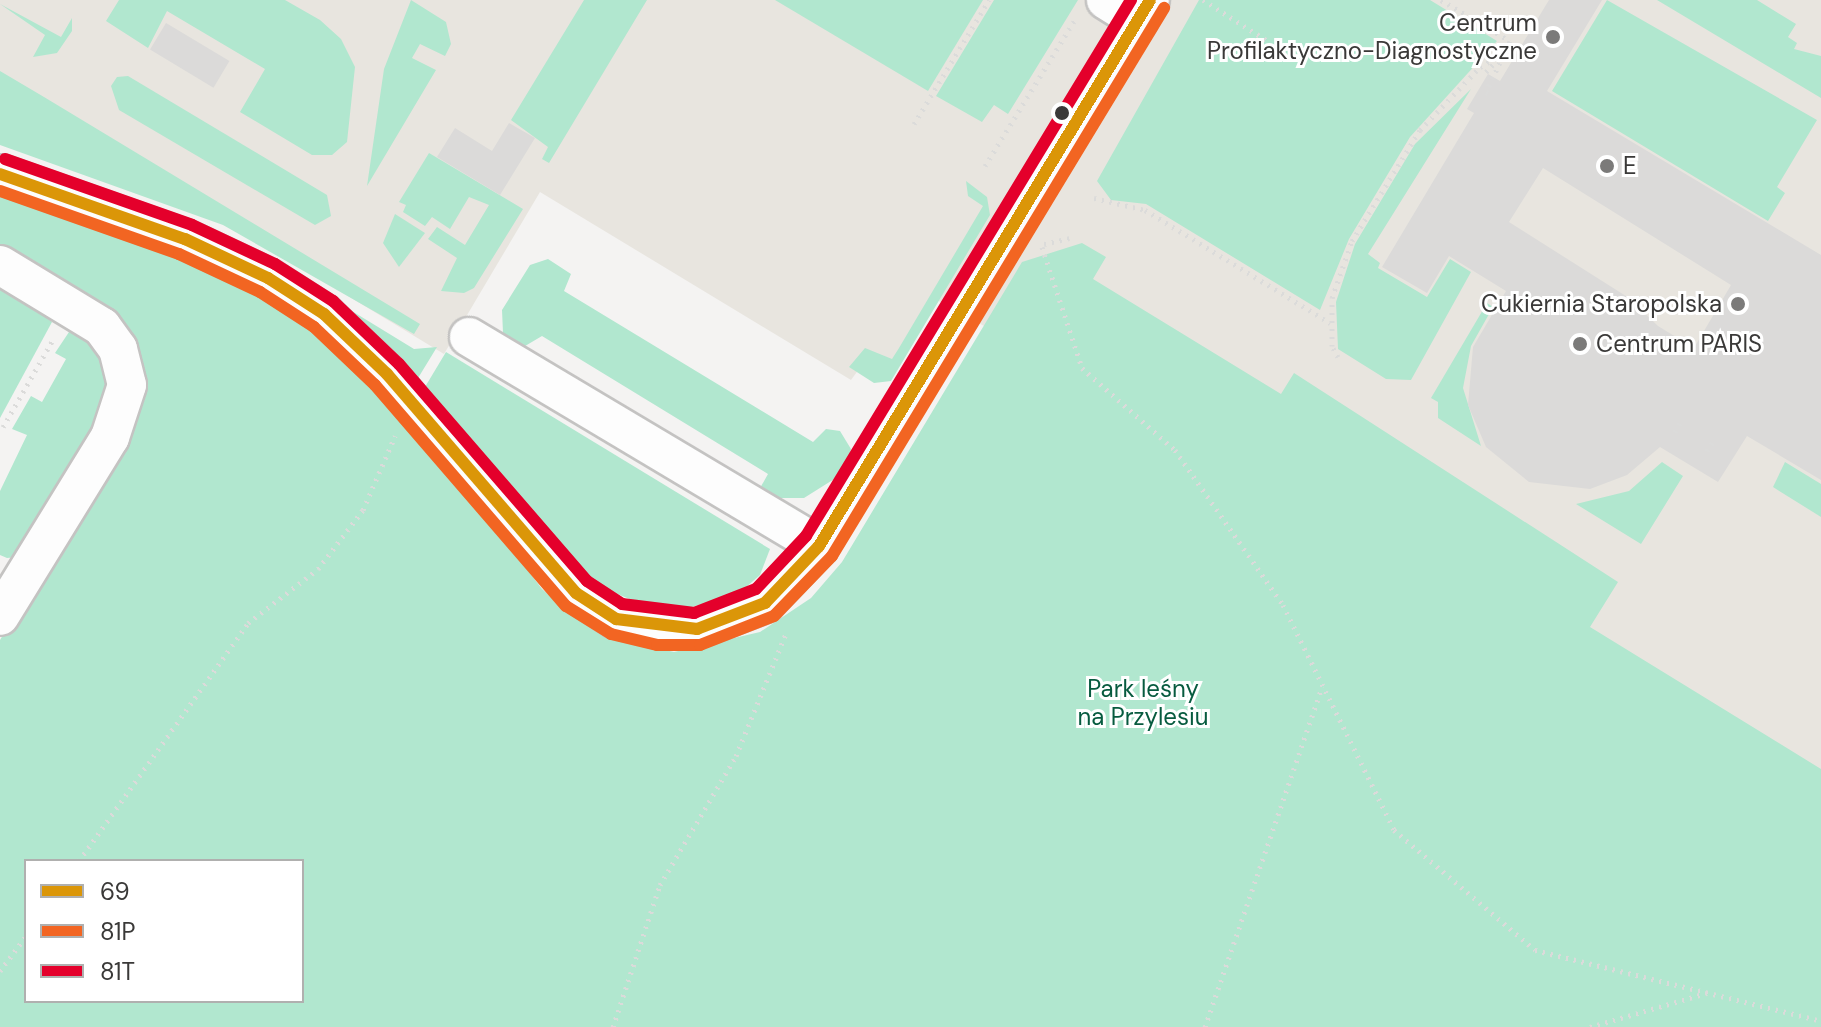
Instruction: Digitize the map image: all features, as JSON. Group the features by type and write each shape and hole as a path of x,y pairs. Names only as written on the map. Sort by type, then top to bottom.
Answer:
{"street":[{"path":"0,174 185,239 268,278 349,334 554,571 616,619 680,630 718,625 765,603 819,546 1144,10 1093,6"},
{"path":"0,265 71,305 102,327 118,349 127,373 125,400 110,437 0,616"},
{"path":"469,337 819,546"}],"path":[{"path":"914,124 989,0"},
{"path":"1203,0 1266,40"},
{"path":"1441,0 1510,41 1486,92 1492,95"},
{"path":"985,166 1093,6"},
{"path":"1486,72 1502,54"},
{"path":"1338,357 1330,323 1352,241 1410,144 1480,67 1502,54"},
{"path":"1094,198 1145,210 1330,323"},
{"path":"1041,245 1082,368 1175,450 1283,605 1394,830 1535,950 1821,1021"},
{"path":"3,427 71,305"},
{"path":"80,859 248,623 318,569 363,510 410,401"},
{"path":"1675,432 1682,419"},
{"path":"1707,451 1715,438"},
{"path":"613,1027 660,885 736,756 793,619"},
{"path":"1205,1027 1323,686"},
{"path":"0,971 24,939"},
{"path":"1590,1027 1708,993"}],"shaded area":[{"path":"0,0 1821,0 1821,789 937,300 887,380 862,365 851,380 540,192 444,354 143,172 0,125"}],"green space":[{"path":"119,0 285,0 320,20 341,39 355,67 347,142 332,155 312,155 240,112 265,69 167,11 148,48 106,21"},
{"path":"411,0 446,22 451,44 445,56 420,44 412,58 436,70 367,186 384,69"},
{"path":"584,0 647,0 549,163 542,159 548,147 511,120"},
{"path":"775,0 983,0 928,91"},
{"path":"994,0 1078,0 1008,114 994,105 982,122 936,96"},
{"path":"1199,0 1430,0 1497,41 1410,137 1349,239 1320,310 1146,204 1111,200 1097,181"},
{"path":"1607,0 1817,120 1777,187 1785,193 1768,221 1552,91"},
{"path":"1657,0 1757,0 1796,24 1788,37 1797,43 1794,49 1821,56 1821,98"},
{"path":"0,4 61,37 72,18 72,31 57,53 33,57 45,35"},
{"path":"0,71 420,324 414,334 223,225 0,145"},
{"path":"128,76 327,195 331,216 315,225 119,110 111,86 117,77"},
{"path":"1471,89 1368,254 1380,263 1378,268 1427,297 1450,259 1471,272 1411,380 1386,379 1338,349 1336,302 1355,244 1415,144"},
{"path":"429,153 523,209 474,288 464,293 441,291 457,258 428,239 437,227 465,245 489,205 469,197 450,229 432,217 425,226 403,212 406,205 399,202"},
{"path":"966,181 987,197 990,215 891,381 874,383 849,367 865,348 892,359 899,348 983,206 968,196"},
{"name":"Park leśny na Przylesiu","path":"0,191 184,256 287,308 338,349 460,481 542,589 568,612 607,637 674,652 760,632 811,598 842,562 1022,262 1082,243 1106,257 1093,279 1281,394 1294,373 1618,582 1590,627 1821,769 1821,1027 0,1027 0,640 124,434 139,391 0,251"},
{"path":"395,214 425,233 399,267 383,243"},
{"path":"548,259 571,274 564,291 813,442 826,429 840,431 851,449 847,471 804,498 767,498 759,490 768,474 542,336 520,349 503,333 502,310 530,265"},
{"path":"293,275 414,349 437,347 415,383"},
{"path":"0,278 52,322 0,418"},
{"path":"1487,303 1493,307 1471,346 1463,388 1481,446 1438,418 1438,402 1431,398"},
{"path":"71,329 94,334 114,399 18,557 7,558 0,555 0,491 27,435 12,429 31,396 42,402 66,359 55,353"},
{"path":"446,352 770,549 760,575 737,595 680,610 649,607 598,586 422,392"},
{"path":"1662,462 1683,476 1641,544 1576,504 1629,491"},
{"path":"1785,462 1821,484 1821,517 1773,487"}],"building":[{"path":"1549,0 1602,0 1547,91 1821,255 1821,480 1747,436 1718,482 1660,447 1627,475 1590,489 1529,482 1486,447 1468,405 1473,347 1506,291 1449,256 1427,293 1382,267 1474,113 1467,109 1488,74 1500,81","holes":["1543,168 1731,285 1694,348 1658,326 1629,298 1509,222"]},
{"path":"166,23 229,61 213,88 150,50"},
{"path":"509,123 535,138 500,195 437,157 455,128 492,151"}],"transit line":[{"name":"81T","path":"5,159 192,225 275,264 333,301 399,364 587,581 622,604 694,613 756,589 806,536 1131,0"},
{"name":"69","path":"0,174 185,239 268,278 324,314 387,374 576,593 616,619 697,629 765,603 819,546 1150,0"},
{"name":"81P","path":"0,191 179,254 260,292 314,327 375,385 566,606 611,634 657,645 700,645 774,616 832,556 1164,8"}],"place":[{"name":"Centrum Profilaktyczno-Diagnostyczne","path":"1553,37"},
{"name":"E","path":"1607,166"},
{"name":"Cukiernia Staropolska","path":"1738,304"},
{"name":"Centrum PARIS","path":"1580,344"}]}
